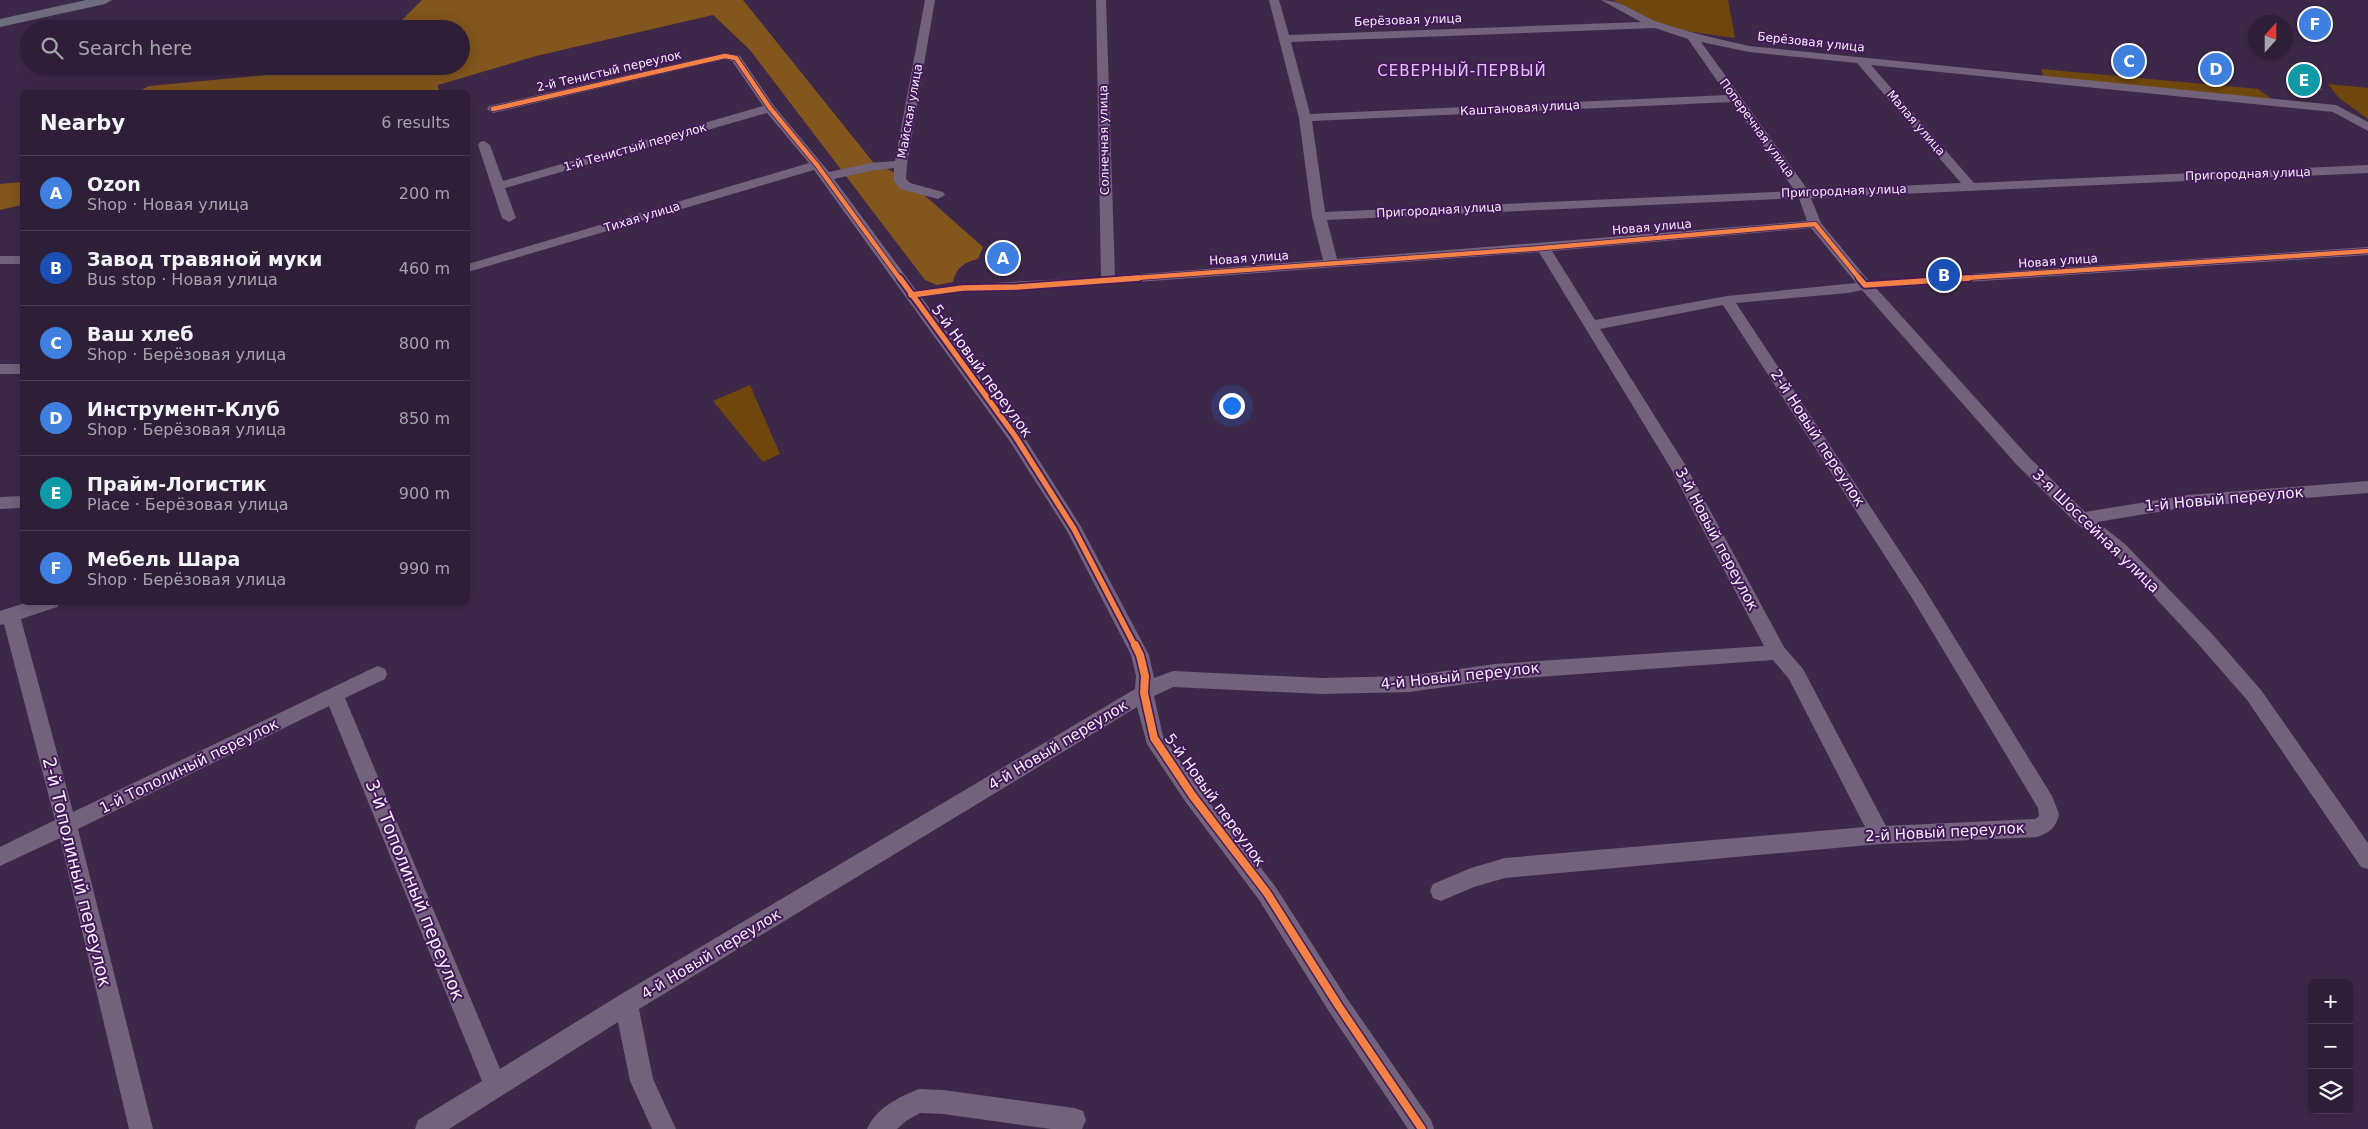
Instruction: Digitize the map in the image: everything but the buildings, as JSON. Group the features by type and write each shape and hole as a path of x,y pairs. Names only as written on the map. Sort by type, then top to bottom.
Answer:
{"main road":[{"path":"0,17 78,0"},
{"path":"0,23 105,0"}],"street":[{"name":"Майская улица","path":"930,0 901,164 900,181 905,186 938,196"},
{"name":"Солнечная улица","path":"1101,0 1108,280"},
{"path":"1274,0 1305,118 1319,216 1331,263"},
{"path":"1606,0 1656,25"},
{"name":"Берёзовая улица","path":"1284,39 1656,25 1692,37 1749,49 2336,109 2368,127"},
{"name":"Поперечная улица","path":"1692,37 1803,193 1815,224"},
{"name":"5-й Новый переулок","path":"732,56 736,58 770,108 821,171 1015,436 1074,529 1140,655 1145,676 1144,693 1154,738 1192,795 1267,893 1338,1005 1422,1129"},
{"name":"2-й Тенистый переулок","path":"493,109 732,56"},
{"name":"Малая улица","path":"1861,61 1970,186"},
{"name":"Каштановая улица","path":"1305,118 1735,98"},
{"name":"1-й Тенистый переулок","path":"499,186 770,108"},
{"path":"484,145 510,218"},
{"name":"Тихая улица","path":"470,267 821,171 901,164"},
{"name":"Пригородная улица","path":"1319,216 2368,169"},
{"name":"Новая улица","path":"911,295 963,288 1017,287 1542,248 1815,224"},
{"path":"1815,224 1865,285"},
{"name":"3-й Новый переулок","path":"1542,248 1678,466 1777,652 1796,674 1880,835"},
{"name":"Новая улица","path":"1590,326 1727,300 1848,289 1865,285 2368,251"},
{"path":"0,260 20,260"},
{"name":"3-я Шоссейная улица","path":"1865,285 2022,460 2082,519 2118,548 2206,640 2254,695 2368,860"},
{"name":"2-й Новый переулок","path":"1441,891 1471,878 1506,868 1880,835 2037,828 2046,824 2050,818 2050,811 1918,593 1727,300"},
{"path":"0,369 20,369"},
{"name":"1-й Новый переулок","path":"2082,519 2127,508 2174,502 2368,487"},
{"path":"0,503 20,502"},
{"path":"6,618 43,605"},
{"name":"2-й Тополиный переулок","path":"6,618 67,826 141,1129"},
{"name":"4-й Новый переулок","path":"427,1129 626,1004 1159,684 1173,679 1322,686 1409,684 1495,672 1777,652"},
{"name":"1-й Тополиный переулок","path":"0,857 378,674"},
{"name":"3-й Тополиный переулок","path":"334,694 495,1085"},
{"path":"626,1004 642,1080 664,1128"},
{"path":"879,1129 897,1112 919,1101 942,1102 1074,1120"}],"shaded area":[{"path":"422,0 743,0 873,162 905,178 983,247 978,259 961,266 953,282 937,285 925,280 750,50 713,15 536,56 438,85 439,90 142,90 149,86 266,75 470,75 470,20 402,20"},
{"path":"1613,0 1728,0 1735,38 1685,31 1658,24"},
{"path":"2041,69 2258,89 2276,102 2044,78"},
{"path":"2328,84 2368,88 2368,119 2339,98"},
{"path":"20,182 20,205 0,210 0,184"},
{"path":"750,385 780,454 763,462 713,401"}],"cycle path":[{"path":"493,109 725,56 736,58 770,108 817,165 1015,436 1074,529 1140,655 1145,676 1144,693 1154,738 1192,795 1267,893 1338,1005 1422,1129"},
{"path":"911,295 963,288 1017,287 1543,248 1815,224 1865,285 2368,251"}],"place":[{"name":"Мебель Шара","path":"2315,24"},
{"name":"Ваш хлеб","path":"2129,61"},
{"name":"Инструмент-Клуб","path":"2216,69"},
{"name":"Прайм-Логистик","path":"2304,80"},
{"name":"Ozon","path":"1003,258"},
{"name":"Завод травяной муки","path":"1944,275"}],"district":[{"name":"СЕВЕРНЫЙ-ПЕРВЫЙ","path":"1462,71"}]}
